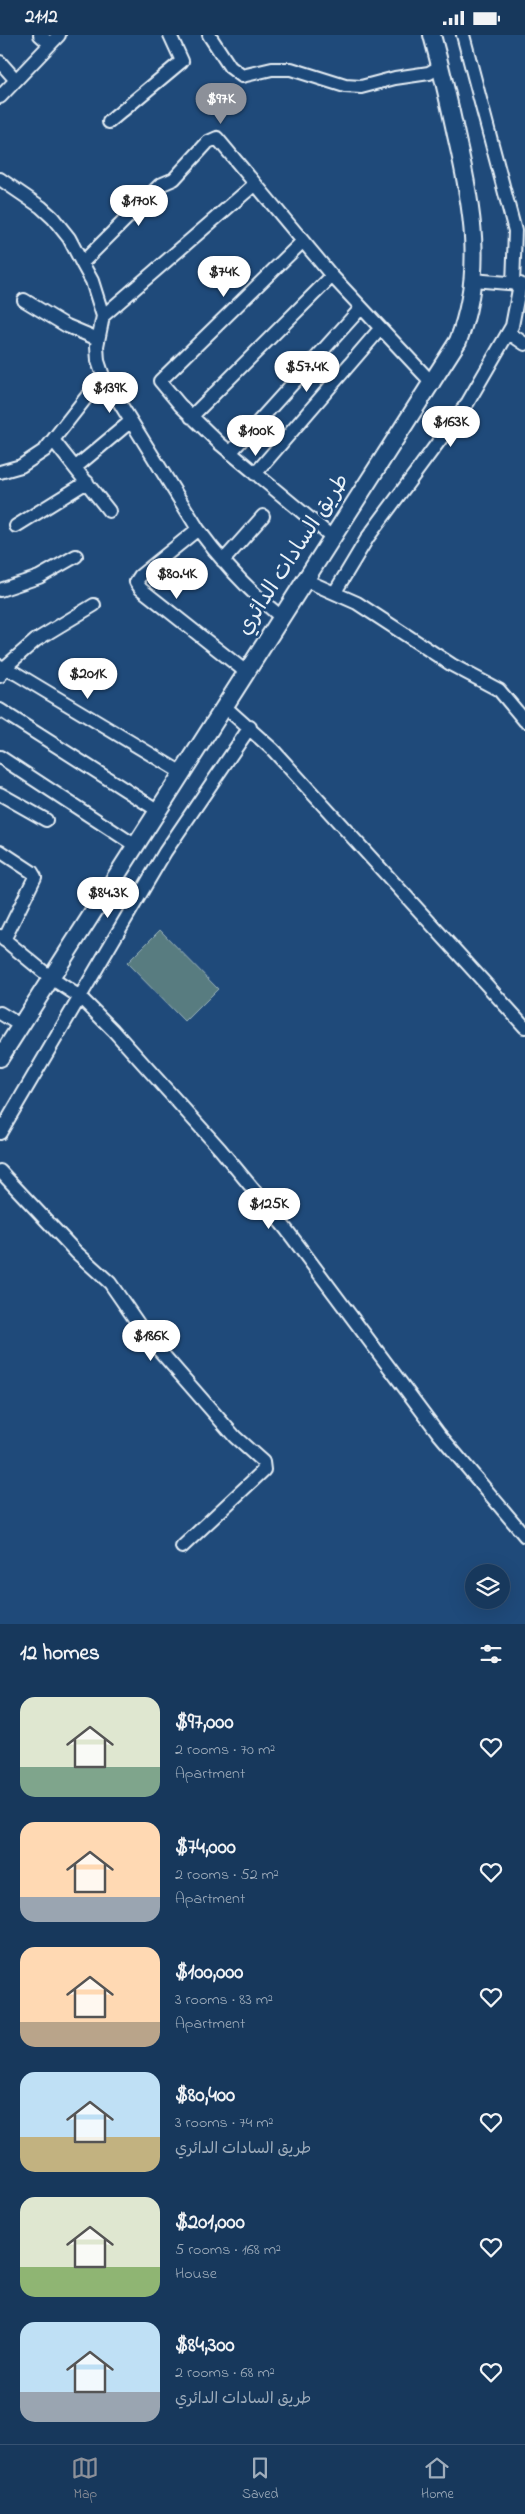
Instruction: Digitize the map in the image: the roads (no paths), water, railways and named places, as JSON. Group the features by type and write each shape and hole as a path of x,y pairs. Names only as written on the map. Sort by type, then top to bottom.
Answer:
{"main road":[{"name":"طريق السادات الدائري","path":"0,1058 332,537 433,384 458,341 471,301 474,280 473,217 432,35"}],"street":[{"path":"109,122 182,61 170,35"},
{"path":"209,35 230,67 242,76 272,69 291,69 346,87 361,87 395,78 429,73 440,66"},
{"path":"335,592 368,537 468,402 520,318 515,231 463,35"},
{"path":"0,97 50,38"},
{"path":"0,62 16,79"},
{"path":"82,263 155,190 174,179 213,138 221,141 361,309 433,384"},
{"path":"0,179 41,207 53,218 69,238 99,300 103,315 98,339 98,361 103,375 198,529 223,561 281,617"},
{"path":"103,315 255,184"},
{"path":"303,241 161,378 161,384 191,417 230,453 332,537"},
{"path":"191,417 332,275"},
{"path":"474,280 519,284"},
{"path":"24,300 48,316 98,339"},
{"path":"230,453 293,381 361,309"},
{"path":"255,474 380,329"},
{"path":"509,333 525,344"},
{"path":"0,472 21,466 36,458 54,440 83,399 103,375"},
{"path":"76,467 131,421"},
{"path":"54,440 109,511"},
{"path":"16,526 87,483"},
{"path":"223,561 263,516"},
{"path":"198,529 140,575 136,582 141,589 246,672"},
{"path":"0,589 40,577 76,556"},
{"path":"305,580 335,592 378,615 452,665 499,690 525,721"},
{"path":"94,605 36,640 1,670 35,684 182,773"},
{"path":"224,706 250,727 314,793 525,1027"},
{"path":"0,710 157,810"},
{"path":"0,1133 165,852 250,727"},
{"path":"0,757 136,846"},
{"path":"0,794 46,820"},
{"path":"0,851 32,872 34,877 2,938 51,978 80,997 113,1030 226,1156 286,1229 439,1434 525,1536"},
{"path":"0,1013 20,1025"},
{"path":"0,1171 76,1252 110,1283 150,1340 235,1437 263,1462 264,1470 182,1547"}]}
